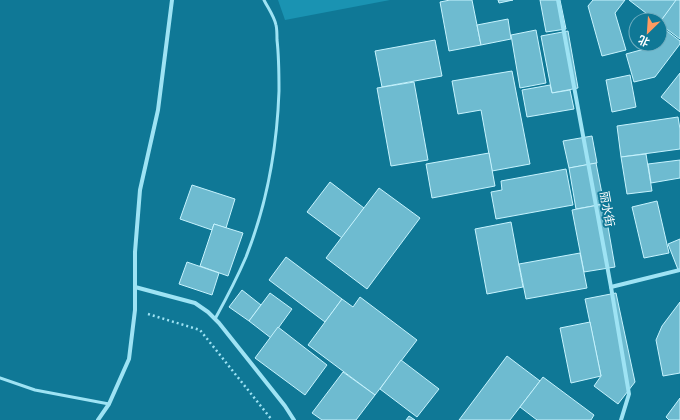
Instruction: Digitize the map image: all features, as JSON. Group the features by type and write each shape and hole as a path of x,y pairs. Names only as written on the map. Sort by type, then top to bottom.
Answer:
{"street":[{"path":"98,420 109,404 129,359 135,310 135,252 140,190 158,110 172,0"},
{"name":"丽水街","path":"558,0 611,287 629,394 621,420"},
{"path":"611,287 680,270"},
{"path":"135,287 195,303 208,312 281,400 294,420"}],"lane":[{"path":"215,319 235,282 256,228 268,185 274,151 278,116 278,53 276,24 264,0"},
{"path":"0,378 35,390 109,404"}],"path":[{"path":"135,310 200,330 272,420"}],"shaded area":[{"path":"278,0 390,0 285,20"}],"building":[{"path":"450,0 472,0 481,45 449,51 440,2"},
{"path":"498,0 513,0 499,3"},
{"path":"540,0 560,0 566,29 546,32"},
{"path":"593,0 625,0 615,13 626,50 602,56 588,6"},
{"path":"629,0 676,1 668,12 645,12"},
{"path":"676,0 680,0 680,39 668,30 667,12"},
{"path":"508,19 511,39 481,45 477,25"},
{"path":"536,30 546,83 520,88 511,35"},
{"path":"568,31 578,88 552,93 541,36"},
{"path":"668,32 680,41 680,44 655,77 634,82 626,54 633,52 668,52"},
{"path":"435,40 442,76 382,87 375,51"},
{"path":"512,71 530,164 492,171 481,110 458,114 452,81"},
{"path":"680,73 680,112 661,97"},
{"path":"630,75 636,107 612,112 606,80"},
{"path":"414,82 428,160 391,166 377,88"},
{"path":"550,85 552,93 570,90 574,109 527,117 522,90"},
{"path":"678,117 680,129 680,149 621,157 617,126"},
{"path":"592,136 597,163 569,168 563,141"},
{"path":"489,153 495,186 432,198 426,164"},
{"path":"646,154 652,191 627,194 621,157"},
{"path":"680,160 680,178 651,183 648,164"},
{"path":"596,163 604,204 576,209 569,168"},
{"path":"566,169 573,205 496,219 491,192 502,190 501,181"},
{"path":"330,182 364,208 342,238 307,212"},
{"path":"192,185 235,199 226,228 214,224 212,230 180,219"},
{"path":"379,188 420,218 367,289 326,258"},
{"path":"657,201 669,253 644,258 632,207"},
{"path":"604,204 615,267 584,272 572,210"},
{"path":"511,222 523,287 487,294 475,229"},
{"path":"214,224 243,233 228,276 200,266"},
{"path":"680,239 680,271 679,272 668,244"},
{"path":"580,253 587,288 526,299 519,264"},
{"path":"286,257 342,299 325,322 269,280"},
{"path":"187,262 219,273 212,295 179,284"},
{"path":"242,290 261,305 249,321 229,307"},
{"path":"270,293 292,309 271,338 249,321"},
{"path":"616,293 635,382 618,404 594,386 601,376 585,299"},
{"path":"360,297 417,340 375,395 308,345 342,299 353,307"},
{"path":"680,302 680,373 663,376 656,340 662,326"},
{"path":"590,322 601,376 571,383 560,328"},
{"path":"278,327 327,365 305,395 255,358"},
{"path":"507,356 540,381 510,420 459,420"},
{"path":"401,360 439,389 417,417 380,389"},
{"path":"343,372 375,395 356,420 322,420 312,413"},
{"path":"543,377 594,415 591,420 537,420 520,407"},
{"path":"680,398 680,420 669,420 666,417"},
{"path":"409,416 415,420 406,420"}]}
